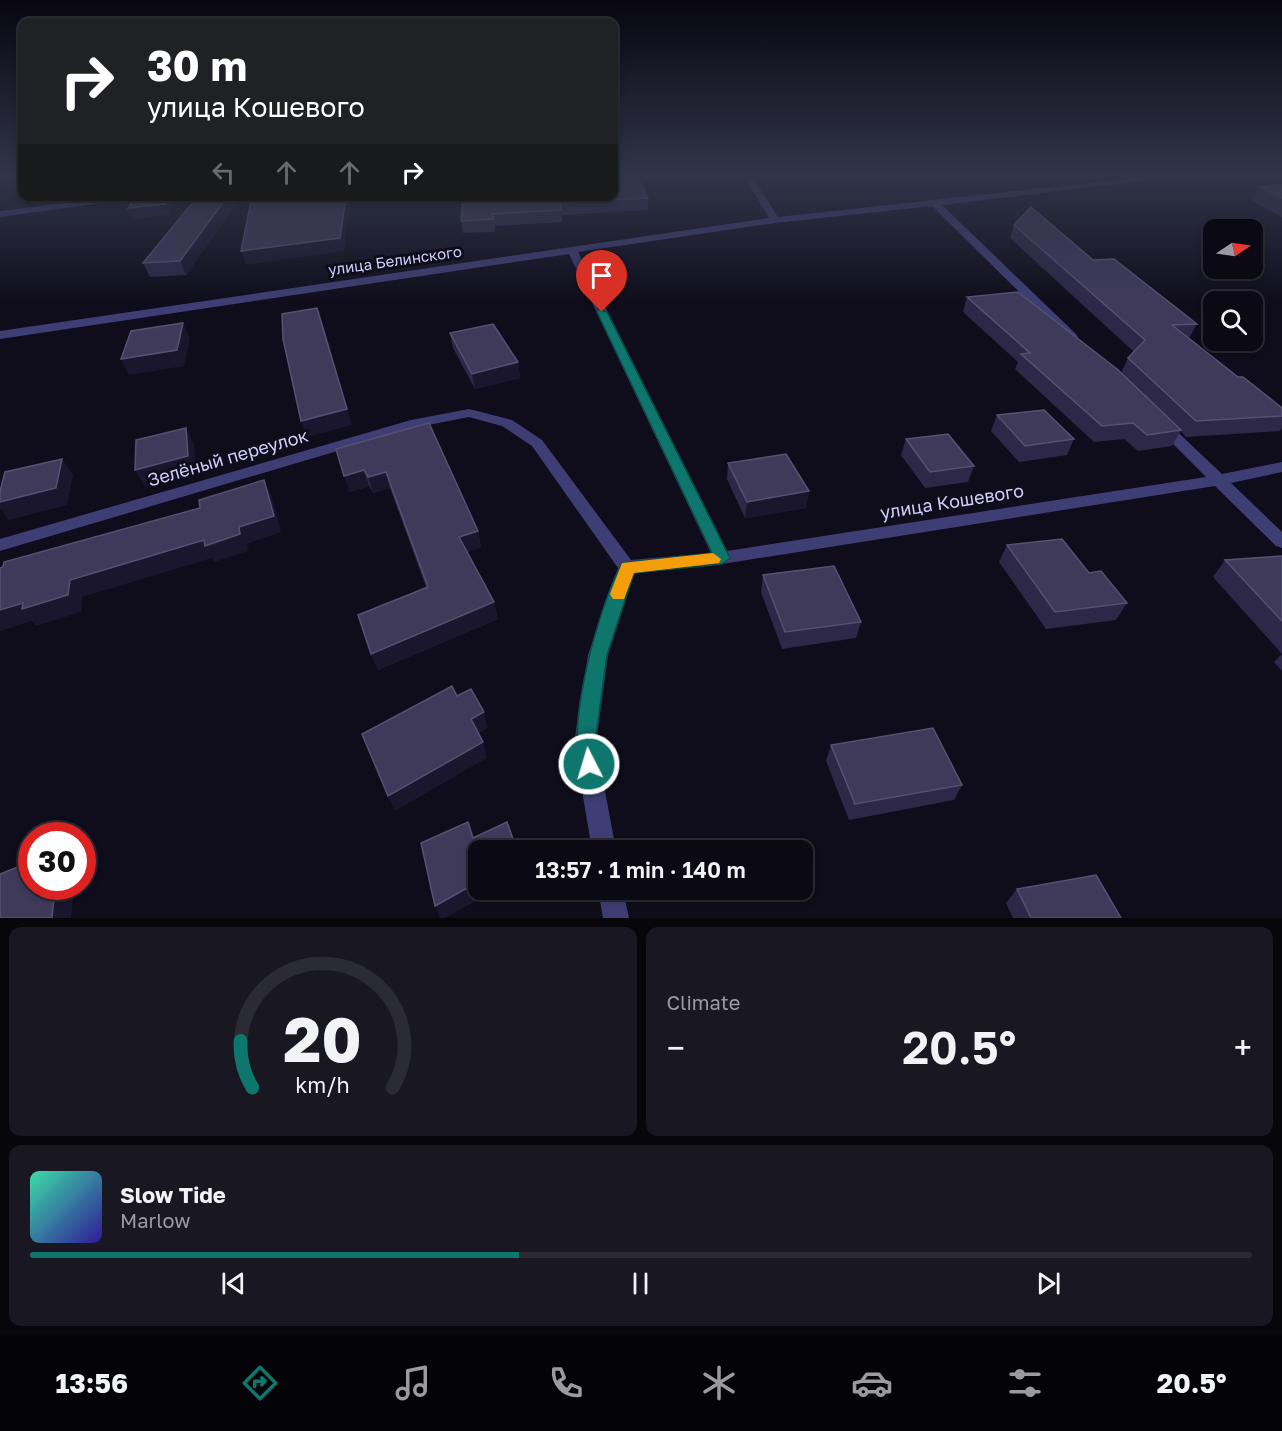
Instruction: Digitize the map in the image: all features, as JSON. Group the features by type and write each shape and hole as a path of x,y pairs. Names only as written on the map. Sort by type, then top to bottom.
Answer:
{"street":[{"name":"улица Белинского","path":"0,334 795,218"},
{"path":"950,218 1085,350"},
{"path":"572,250 722,558"},
{"name":"Зелёный переулок","path":"0,545 416,423 469,413 507,423 537,443 627,567"},
{"path":"1152,415 1282,542"},
{"name":"улица Кошевого","path":"627,567 722,558 1219,480 1282,467"},
{"path":"602,840 585,743 598,655 627,567"},
{"path":"613,900 616,918"}],"building":[{"path":"180,218 212,218 180,261 143,263"},
{"path":"248,218 343,218 340,238 241,251"},
{"path":"461,218 493,218 493,219 461,221"},
{"path":"1021,218 1044,218 1093,260 1114,259 1197,324 1172,325 1203,351 1238,377 1243,377 1282,408 1282,416 1196,421 1128,358 1145,340 1014,225"},
{"path":"1018,292 1117,369 1181,430 1147,435 1133,423 1102,426 1021,354 1030,353 967,297"},
{"path":"317,308 347,409 301,421 283,339 282,314"},
{"path":"183,323 177,350 121,359 131,331"},
{"path":"493,324 518,362 472,374 450,333"},
{"path":"1044,410 1074,439 1025,446 997,415"},
{"path":"429,423 478,531 459,537 494,602 371,654 358,615 428,587 386,472 368,477 364,470 344,476 336,449"},
{"path":"186,428 188,456 135,470 136,440"},
{"path":"948,434 974,466 930,472 906,439"},
{"path":"786,454 809,491 747,502 728,463"},
{"path":"62,459 56,488 0,502 0,491 5,472"},
{"path":"264,480 274,516 239,527 240,534 205,546 204,540 70,580 68,595 22,609 23,603 0,610 0,568 3,567 4,562 200,508 199,500"},
{"path":"1062,539 1089,573 1101,571 1127,603 1055,612 1007,545"},
{"path":"1282,556 1282,621 1225,560"},
{"path":"834,566 861,622 785,632 763,575"},
{"path":"452,686 457,696 471,689 484,712 471,719 483,742 388,796 362,734"},
{"path":"933,728 962,785 855,804 831,745"},
{"path":"468,822 473,838 507,822 513,840 468,840 468,888 435,906 421,843"},
{"path":"18,867 18,900 54,900 52,918 0,918 0,874"},
{"path":"1096,875 1121,918 1031,918 1017,889"}],"slow traffic":[{"path":"618,594 627,567 713,559"}],"route":[{"path":"589,764 585,743 598,655 627,567 722,558 602,312"}]}
